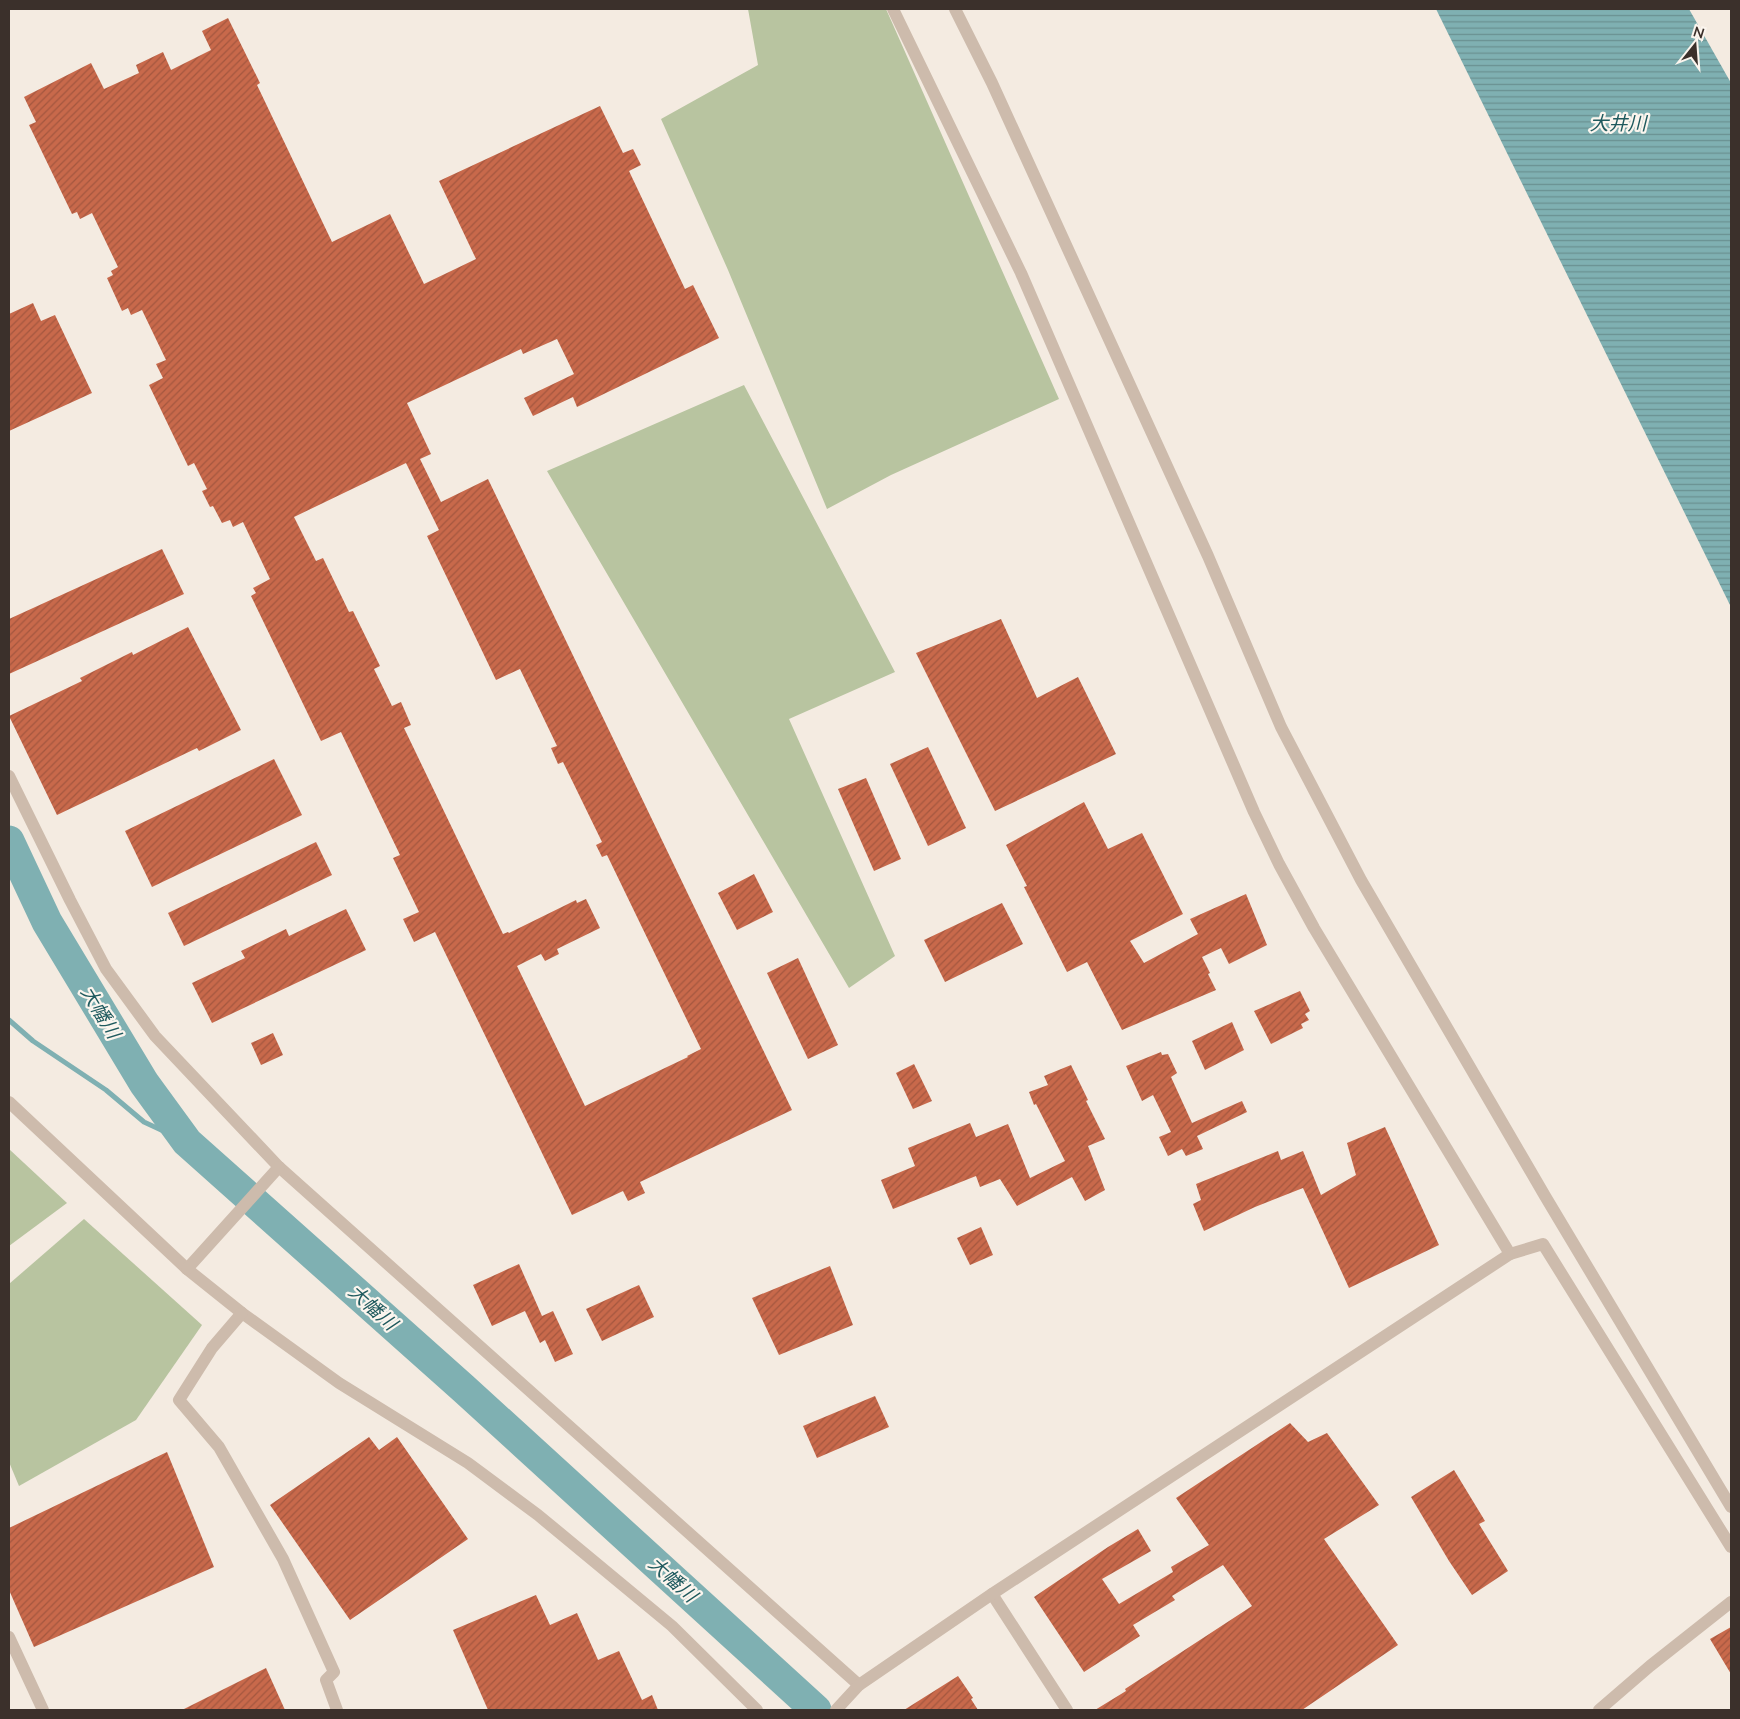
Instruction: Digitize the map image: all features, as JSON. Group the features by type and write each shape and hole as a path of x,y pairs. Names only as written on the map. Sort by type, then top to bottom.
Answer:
{"street":[{"path":"893,9 1021,273 1270,846 1314,928 1510,1254"},
{"path":"955,9 996,92 1208,556 1286,735 1366,889 1545,1196 1731,1506"},
{"path":"9,776 106,968 155,1036 278,1167 859,1685"},
{"path":"9,1102 187,1269 242,1313 339,1383 468,1463 538,1515 672,1626 757,1710"},
{"path":"187,1269 278,1167"},
{"path":"836,1710 859,1685 992,1594 1510,1254 1543,1244 1731,1546"},
{"path":"242,1313 212,1348 179,1400 219,1447 283,1559 334,1672 326,1680 337,1710"},
{"path":"992,1594 1067,1710"},
{"path":"1599,1710 1650,1666 1731,1602"},
{"path":"9,1638 43,1710"}],"green space":[{"path":"748,9 886,9 1059,399 891,475 827,509 728,270 661,119 758,65"},
{"path":"744,385 895,672 789,719 895,956 849,988 547,471"},
{"path":"9,1149 67,1203 9,1246"},
{"path":"84,1219 202,1325 136,1420 19,1486 9,1462 9,1284"}],"water":[{"name":"大井川","path":"1436,9 1689,9 1731,83 1731,607"}],"building":[{"path":"228,18 260,83 257,85 332,242 390,214 424,284 476,259 439,181 600,106 623,153 633,149 641,165 629,171 685,289 693,285 719,338 577,407 573,397 533,416 524,398 574,374 557,339 523,354 521,349 407,403 431,454 420,459 441,502 488,479 792,1110 640,1182 645,1193 628,1201 623,1191 572,1215 435,932 414,942 403,919 419,912 393,858 400,855 341,732 321,741 251,596 256,593 253,588 270,579 243,522 233,527 230,520 222,523 213,506 210,507 202,491 207,489 194,463 188,466 149,385 163,378 156,364 166,360 142,310 131,315 128,308 122,311 107,278 113,275 111,271 118,267 92,213 80,219 77,212 72,214 29,125 36,122 24,97 91,63 104,89 139,73 136,65 163,52 171,70 211,50 202,31","holes":["406,463 439,530 427,536 496,680 520,669 557,746 551,748 558,764 563,762 602,842 596,845 602,857 607,855 701,1049 585,1106 517,966 541,954 545,961 559,954 557,949 600,928 586,899 577,903 576,900 509,933 503,934 404,728 411,725 401,702 392,706 374,669 380,666 353,611 349,612 323,558 316,561 294,517"]},
{"path":"33,303 41,321 55,315 92,393 9,431 9,314"},
{"path":"162,549 184,594 9,674 9,619"},
{"path":"1001,619 1037,698 1078,677 1116,754 995,811 916,653"},
{"path":"188,627 241,730 199,751 197,748 57,815 9,716 82,681 80,678 132,652 133,655"},
{"path":"928,747 966,828 928,846 890,764"},
{"path":"274,759 302,815 152,887 125,831"},
{"path":"866,778 901,859 874,871 838,789"},
{"path":"1084,802 1108,849 1142,833 1183,914 1130,941 1144,963 1198,934 1190,919 1246,894 1267,945 1229,964 1221,948 1202,957 1216,990 1122,1030 1087,962 1067,972 1024,887 1027,886 1006,845"},
{"path":"316,842 332,875 184,946 168,913"},
{"path":"754,874 773,912 737,930 718,893"},
{"path":"1002,903 1023,944 945,982 924,940"},
{"path":"346,909 366,950 212,1023 192,983 245,958 241,951 286,929 289,936"},
{"path":"798,958 838,1045 808,1059 767,973"},
{"path":"1300,991 1310,1011 1305,1014 1309,1020 1301,1024 1303,1028 1271,1044 1254,1011"},
{"path":"1232,1022 1244,1050 1205,1070 1192,1041"},
{"path":"273,1033 283,1055 261,1065 251,1043"},
{"path":"1161,1052 1162,1055 1168,1054 1177,1073 1171,1077 1192,1123 1242,1101 1247,1112 1197,1136 1203,1149 1186,1156 1182,1149 1168,1156 1159,1137 1171,1132 1153,1095 1142,1101 1126,1066"},
{"path":"914,1064 932,1101 913,1109 896,1073"},
{"path":"1071,1065 1105,1139 1088,1146 1105,1190 1085,1201 1072,1177 1017,1206 1000,1179 980,1187 976,1176 893,1209 881,1180 915,1166 908,1148 970,1123 976,1137 1008,1124 1030,1178 1065,1161 1036,1104 1034,1105 1029,1092 1048,1085 1044,1076"},
{"path":"1385,1127 1439,1245 1349,1288 1303,1188 1255,1207 1204,1231 1193,1204 1201,1200 1196,1184 1278,1151 1281,1160 1303,1151 1321,1195 1356,1175 1347,1143"},
{"path":"981,1227 993,1255 970,1265 957,1238"},
{"path":"519,1264 542,1316 553,1311 573,1354 555,1362 545,1340 540,1343 525,1311 492,1326 473,1285"},
{"path":"830,1266 853,1325 779,1355 752,1298"},
{"path":"639,1285 654,1317 602,1341 586,1309"},
{"path":"875,1396 889,1427 817,1458 803,1426"},
{"path":"1290,1423 1308,1442 1327,1433 1379,1505 1324,1539 1398,1645 1302,1710 1095,1710 1252,1606 1223,1565 1172,1596 1175,1600 1133,1625 1140,1636 1084,1672 1034,1597 1138,1529 1151,1551 1102,1579 1119,1604 1173,1572 1171,1567 1209,1545 1176,1498"},
{"path":"369,1437 379,1450 397,1437 468,1539 350,1620 270,1505"},
{"path":"167,1452 214,1567 34,1647 9,1590 9,1528"},
{"path":"1454,1470 1485,1521 1479,1524 1508,1571 1472,1595 1449,1561 1411,1497"},
{"path":"536,1595 550,1625 577,1613 598,1660 619,1651 642,1700 652,1695 658,1710 488,1710 453,1630"},
{"path":"1731,1627 1731,1674 1710,1639"},
{"path":"266,1668 285,1710 182,1710"},
{"path":"958,1676 973,1698 971,1699 978,1710 904,1710"}],"waterway":[{"name":"大幡川","path":"9,841 47,922 144,1083 187,1142 463,1388 816,1710"},
{"path":"9,1020 33,1041 106,1090 144,1122 187,1142"}]}
